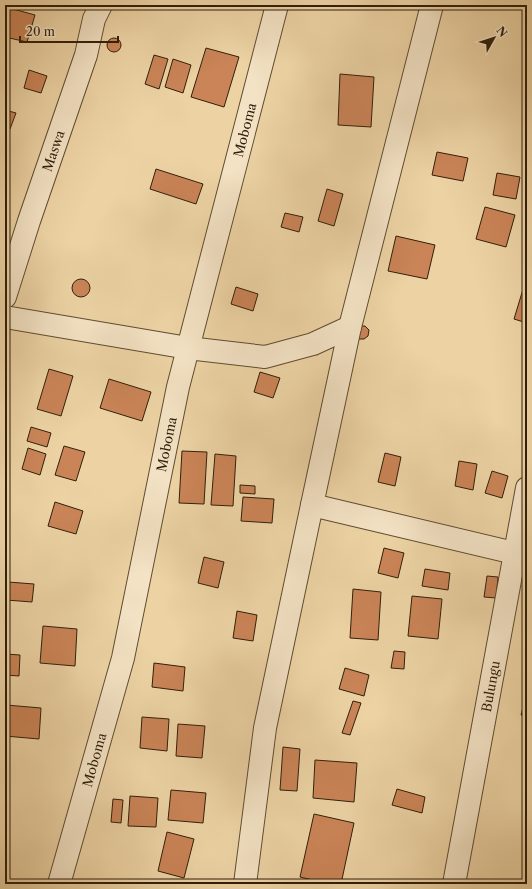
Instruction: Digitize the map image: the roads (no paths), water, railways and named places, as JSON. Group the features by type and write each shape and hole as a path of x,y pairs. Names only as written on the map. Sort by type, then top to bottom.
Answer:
{"street":[{"name":"Maswa","path":"5,297 34,206 86,54 94,19 101,5"},
{"name":"Moboma","path":"59,884 123,658 178,386 277,5"},
{"path":"245,884 265,728 312,505 350,327 432,5"},
{"path":"5,317 188,348 264,357 313,344 350,327"},
{"name":"Bulungu","path":"454,884 521,555 527,488"},
{"path":"312,505 521,555"}]}
